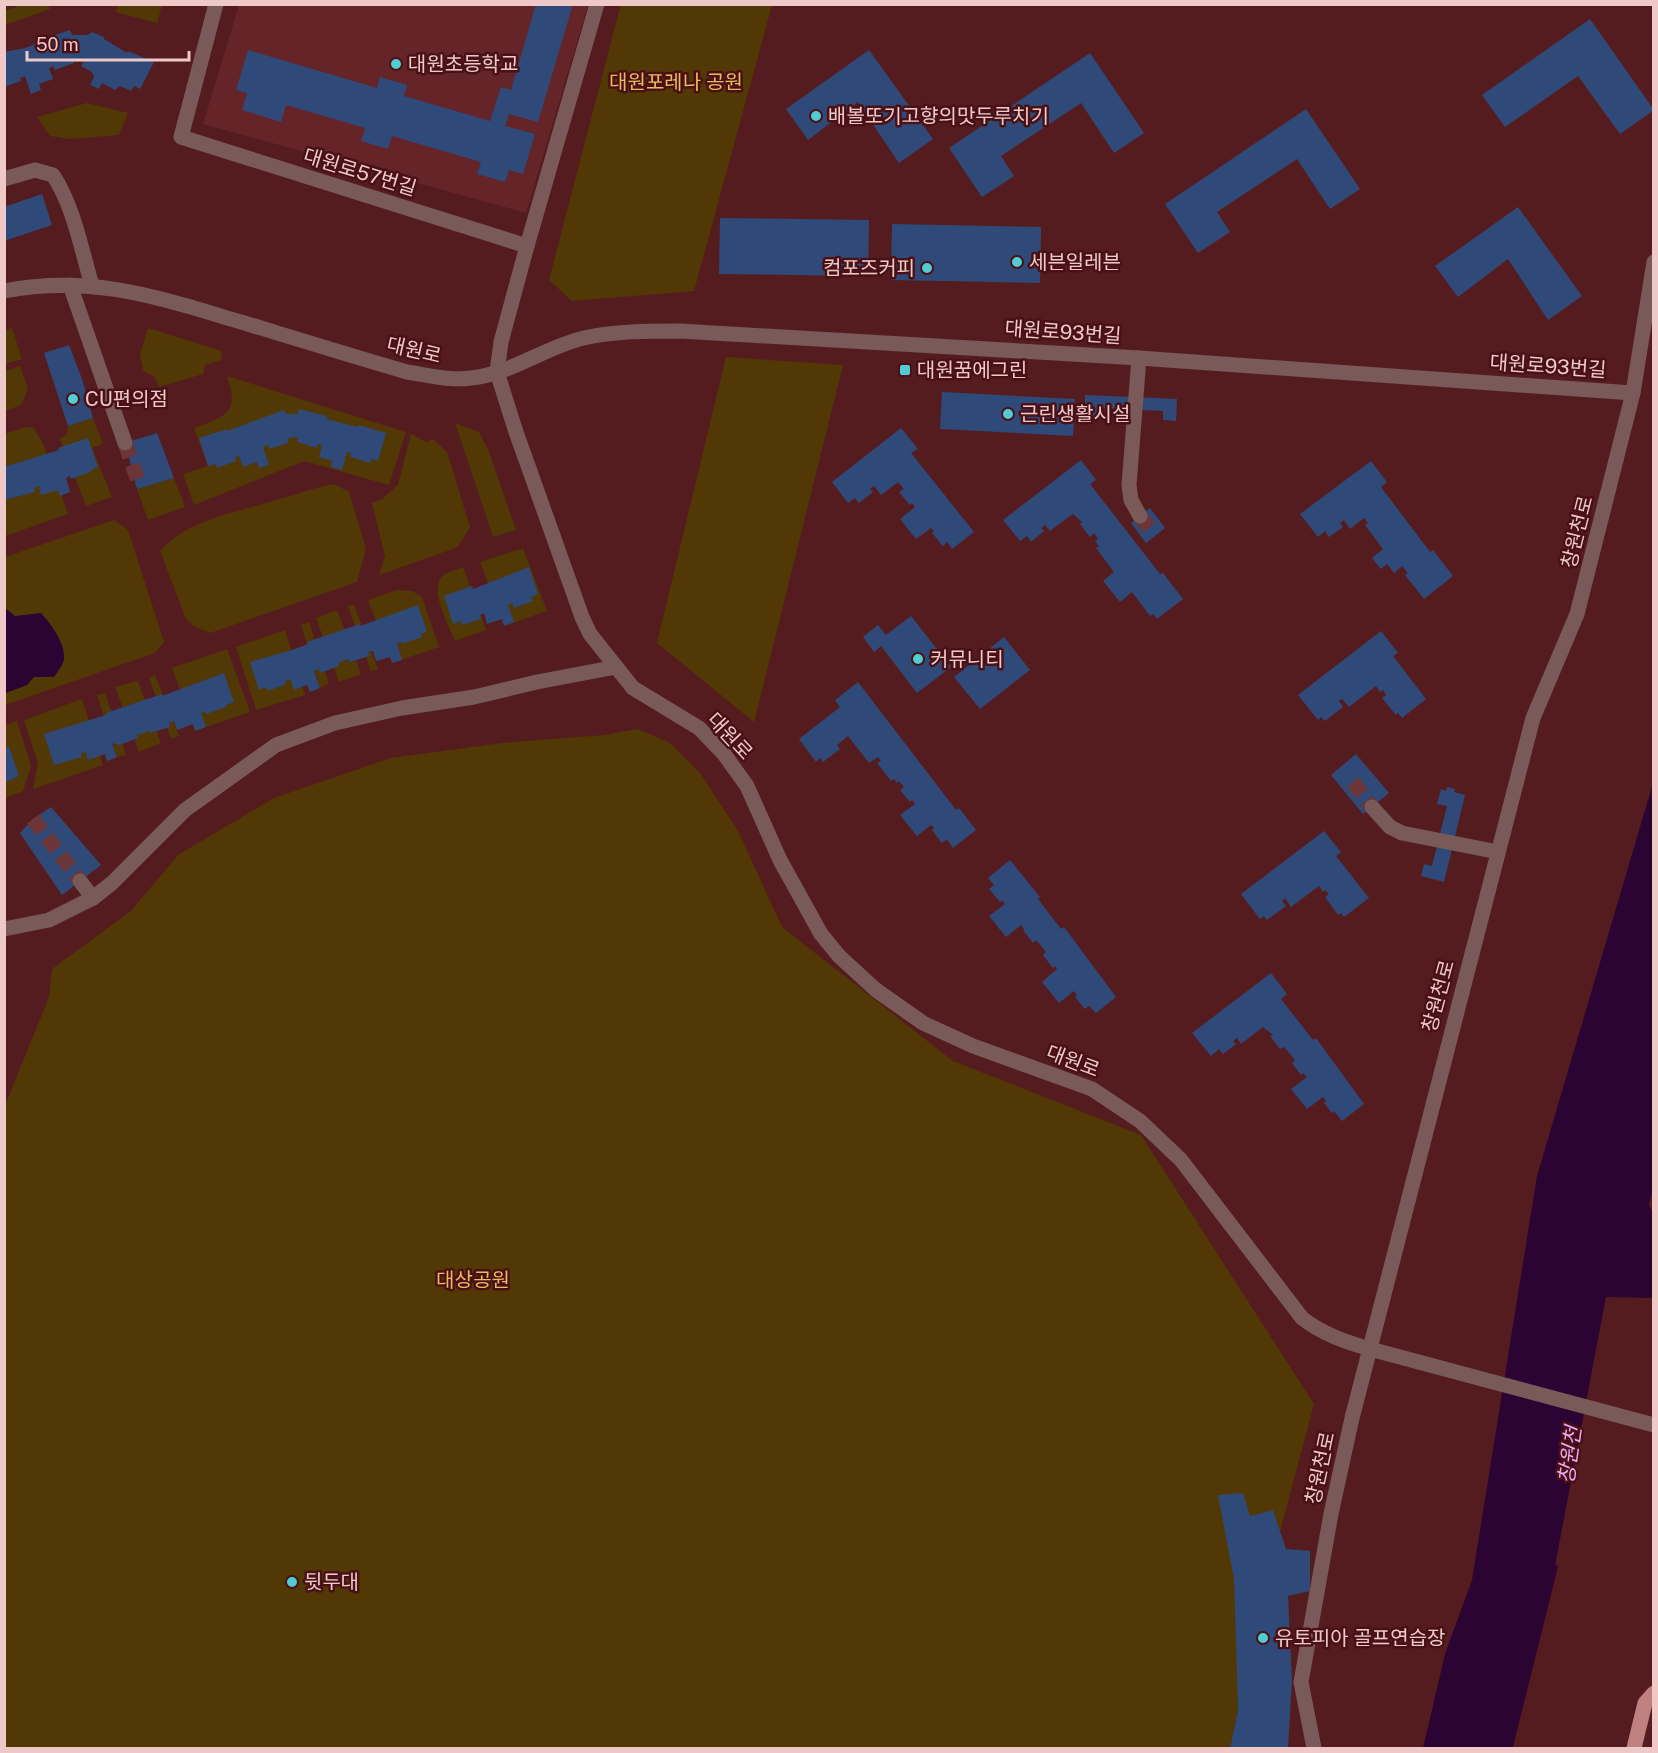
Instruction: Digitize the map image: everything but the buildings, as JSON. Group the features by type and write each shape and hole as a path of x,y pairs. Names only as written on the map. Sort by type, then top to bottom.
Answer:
{"main road":[{"path":"1634,1749 1645,1703 1653,1693"}],"street":[{"name":"대원로57번길","path":"216,4 181,137 526,246"},
{"path":"497,372 501,342 526,246 597,4"},
{"path":"4,179 36,170 53,175 67,205 92,285"},
{"name":"창원천로","path":"1314,1749 1301,1682 1331,1514 1352,1418 1533,718 1577,614 1633,393 1653,262"},
{"name":"대원로","path":"4,291 49,285 92,285 118,289 170,301 407,372 447,379 472,378 497,372 516,432 590,634 633,688 699,728 724,754 747,786 780,860 821,934 858,974 896,1005 923,1023 973,1046 1092,1089 1132,1115 1181,1160 1302,1318 1321,1331 1343,1341 1370,1349 1653,1425"},
{"path":"70,285 125,443"},
{"name":"대원로93번길","path":"497,372 582,339 645,331 680,331 1139,358 1633,393"},
{"path":"1139,358 1129,485 1131,500 1140,516"},
{"path":"4,929 49,920 93,898 112,883 185,810 276,745 335,723 616,667"},
{"path":"1372,807 1390,827 1402,833 1498,852"},
{"path":"80,881 93,898"}],"shaded area":[{"name":"대원초등학교","path":"239,5 588,5 526,213 203,124"}],"green space":[{"path":"24,4 48,5 50,9 5,25 5,11"},
{"path":"118,4 162,5 157,23 116,12"},
{"name":"대원포레나 공원","path":"621,4 772,5 694,291 572,301 549,280"},
{"path":"87,103 128,113 119,135 70,139 50,136 37,117"},
{"path":"12,328 22,359 5,364 5,330"},
{"path":"148,328 222,351 221,360 205,365 203,374 159,387 155,377 143,371 140,354"},
{"path":"726,357 843,365 754,722 657,643"},
{"path":"20,366 28,389 21,405 5,411 5,371"},
{"path":"227,376 406,432 389,485 304,461 194,505 183,474 208,466 194,428 222,416 231,405 231,388"},
{"path":"93,418 103,444 92,448 112,497 86,506 60,439 67,434 68,426"},
{"path":"455,423 479,432 488,449 516,530 493,537"},
{"path":"26,427 34,428 43,444 68,514 5,536 4,434"},
{"path":"411,434 427,442 433,439 447,452 470,527 458,547 379,575 385,556 372,503 382,499 398,485"},
{"path":"174,478 185,507 148,520 137,489"},
{"path":"334,484 349,492 366,549 357,582 210,633 194,626 186,619 160,551 172,540 200,523 216,517"},
{"path":"114,520 128,530 164,642 155,653 5,705 5,557"},
{"path":"523,548 547,611 504,626 480,562"},
{"path":"463,567 486,630 455,641 444,616 438,596 438,587 445,574"},
{"path":"397,590 412,591 422,597 439,647 392,663 368,600"},
{"path":"354,605 378,669 371,671 348,606"},
{"path":"337,610 361,674 339,682 316,618"},
{"path":"309,622 329,684 320,688 301,625"},
{"path":"285,630 305,695 256,710 236,647"},
{"path":"227,649 250,712 195,731 172,668"},
{"path":"155,675 179,736 171,739 149,678"},
{"path":"138,681 161,743 139,752 115,687"},
{"path":"105,693 126,755 117,757 97,695"},
{"path":"82,699 103,765 33,789 38,763 24,720"},
{"path":"17,721 31,766 23,791 5,798 5,725"},
{"name":"대상공원","path":"638,729 670,743 700,773 738,831 782,927 953,1061 1141,1135 1314,1404 1238,1690 1238,1710 1230,1748 5,1748 4,1108 49,997 52,969 131,911 178,855 274,798 391,758 502,743 604,735"}],"water":[{"path":"4,607 15,616 41,613 59,638 64,656 54,677 34,677 27,685 6,693 4,693"},
{"path":"1653,783 1654,1172 1645,1206 1653,1220 1653,1298 1606,1297 1554,1571 1509,1748 1423,1748 1445,1654 1472,1580 1537,1176"}],"waterway":[{"name":"창원천","path":"1641,1213 1654,1172"},
{"path":"1645,1206 1654,1220"},
{"name":"창원천","path":"1509,1748 1554,1568"}],"tunnel":[{"path":"125,443 138,481"},
{"path":"1140,516 1149,528"},
{"path":"1353,782 1372,807"},
{"path":"33,819 80,881"}],"place":[{"name":"대원초등학교","path":"396,64"},
{"name":"배볼또기고향의맛두루치기","path":"816,116"},
{"name":"세븐일레븐","path":"1017,262"},
{"name":"컴포즈커피","path":"927,268"},
{"name":"대원꿈에그린","path":"905,370"},
{"name":"CU편의점","path":"73,399"},
{"name":"근린생활시설","path":"1008,414"},
{"name":"커뮤니티","path":"918,659"},
{"name":"뒷두대","path":"292,1582"},
{"name":"유토피아 골프연습장","path":"1263,1638"}]}
